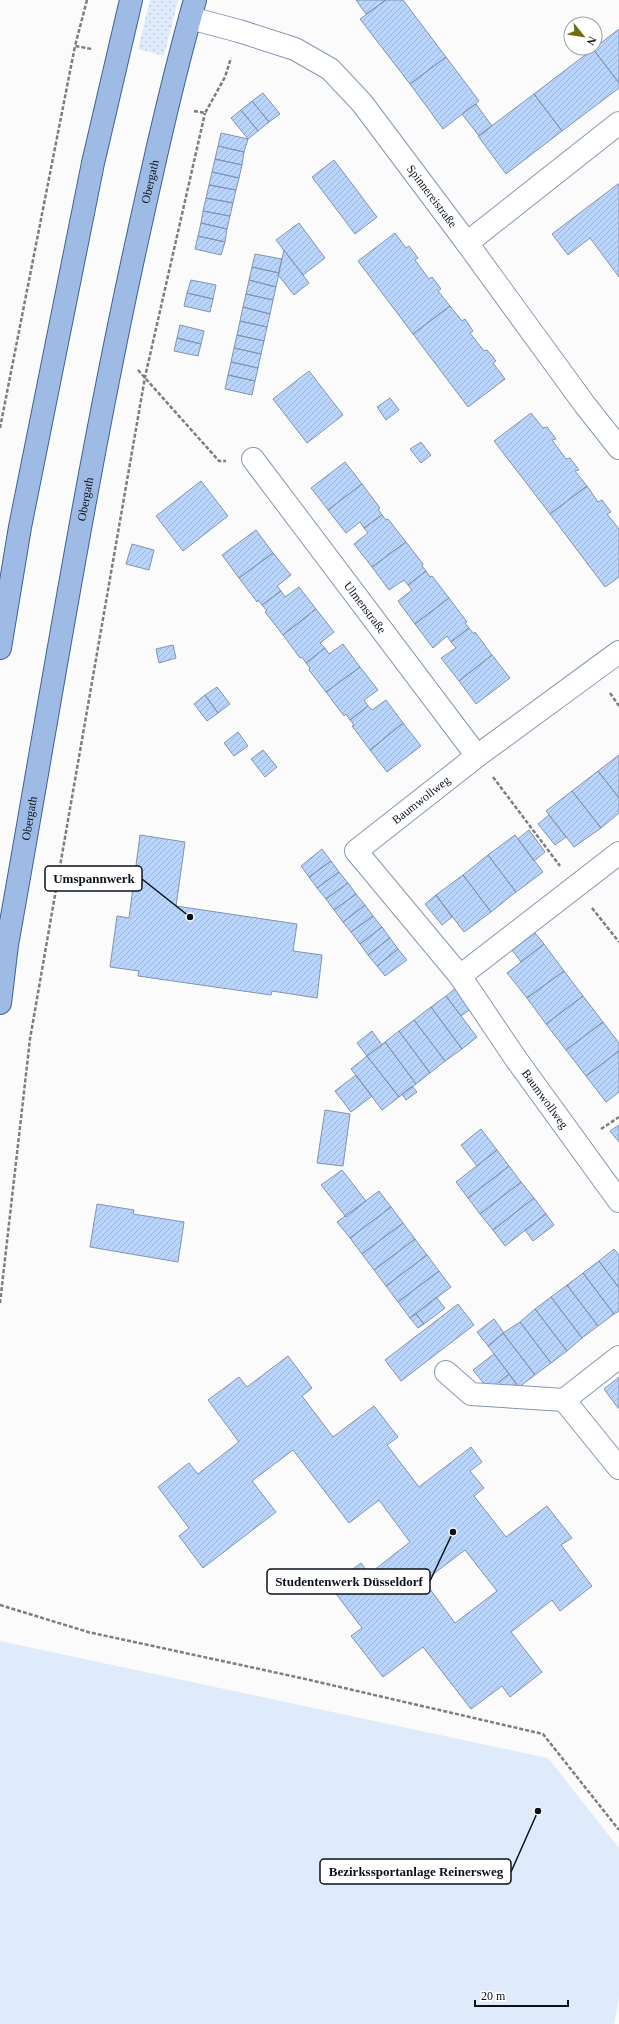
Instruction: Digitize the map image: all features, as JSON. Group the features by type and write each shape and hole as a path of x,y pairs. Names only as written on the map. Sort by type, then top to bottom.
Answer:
{"main road":[{"path":"0,648 20,527 93,163 131,0"},
{"name":"Obergath","path":"0,1003 7,945 70,584 114,345 151,175 193,9"}],"street":[{"name":"Spinnereistraße","path":"193,9 239,31 295,48 330,69 362,103 467,243 585,405 619,448"},
{"path":"467,243 619,123"},
{"name":"Ulmenstraße","path":"252,459 477,756"},
{"name":"Baumwollweg","path":"619,652 477,756 356,851 460,976 516,1059 619,1201"},
{"path":"460,976 619,853"},
{"path":"446,1372 471,1394 564,1400 619,1357"},
{"path":"564,1400 619,1468"}],"path":[{"path":"0,428 75,46"},
{"path":"0,1303 30,1039 144,377 205,113"},
{"path":"114,345 219,461 252,459"},
{"path":"477,756 619,942"},
{"path":"0,1605 88,1632 301,1678 543,1734 619,1830"}],"shaded area":[{"path":"150,0 178,0 164,56 138,49"},
{"path":"0,1641 548,1758 619,1848 619,1998 614,2024 0,2024"}],"building":[{"path":"356,0 386,0 366,14"},
{"path":"386,0 403,0 446,57 410,84 360,19"},
{"path":"619,29 619,83 598,56 603,56 603,41"},
{"path":"584,56 598,56 619,83 619,88 562,131 534,94"},
{"path":"446,57 479,101 443,129 410,84"},
{"path":"263,93 280,114 269,122 252,101"},
{"path":"534,94 562,131 506,174 478,136"},
{"path":"252,101 269,122 258,131 241,110"},
{"path":"476,104 492,126 479,136 462,114"},
{"path":"241,110 258,131 248,139 231,118"},
{"path":"221,133 248,139 244,152 218,146"},
{"path":"218,146 244,152 242,165 215,159"},
{"path":"215,159 242,165 239,178 212,172"},
{"path":"334,160 377,217 355,234 312,177"},
{"path":"212,172 239,178 236,190 209,185"},
{"path":"618,184 619,277 590,238 568,255 552,234"},
{"path":"209,185 236,190 233,203 206,198"},
{"path":"206,198 233,203 230,216 203,211"},
{"path":"203,211 230,216 227,229 201,223"},
{"path":"201,223 227,229 225,242 198,236"},
{"path":"299,223 325,258 303,275 276,240"},
{"path":"395,233 406,248 409,246 418,258 415,260 429,279 432,277 441,289 438,291 450,306 413,334 358,261"},
{"path":"198,236 225,242 221,255 195,249"},
{"path":"284,250 309,283 294,295 278,275"},
{"path":"255,254 282,259 279,273 252,267"},
{"path":"252,267 279,273 276,287 249,280"},
{"path":"191,280 216,285 213,299 187,293"},
{"path":"249,280 276,287 273,300 246,294"},
{"path":"187,293 213,299 210,312 184,306"},
{"path":"246,294 273,300 270,314 243,307"},
{"path":"450,306 462,321 465,319 473,331 470,333 484,351 487,350 496,361 493,363 505,379 468,407 413,334"},
{"path":"243,307 270,314 267,327 240,321"},
{"path":"240,321 267,327 264,341 237,335"},
{"path":"180,325 204,331 201,344 177,338"},
{"path":"237,335 264,341 261,354 234,348"},
{"path":"177,338 201,344 198,356 174,351"},
{"path":"234,348 261,354 258,368 231,362"},
{"path":"231,362 258,368 255,381 228,375"},
{"path":"309,371 343,415 307,443 273,399"},
{"path":"228,375 255,381 252,395 225,389"},
{"path":"390,398 399,410 386,420 377,407"},
{"path":"531,413 543,428 547,427 556,439 552,440 566,459 570,458 579,470 575,471 587,486 550,514 494,441"},
{"path":"421,442 431,455 421,463 410,449"},
{"path":"345,462 362,484 328,510 311,488"},
{"path":"201,481 228,516 183,551 156,516"},
{"path":"362,484 380,508 378,509 382,515 364,528 360,522 346,533 328,510"},
{"path":"587,486 598,502 602,500 611,512 607,514 619,529 619,577 605,587 550,514"},
{"path":"382,515 386,520 388,519 406,542 372,567 354,544 368,533 364,528"},
{"path":"256,530 273,553 239,578 222,555"},
{"path":"406,542 423,564 422,566 426,571 408,585 404,580 389,590 372,567"},
{"path":"132,544 154,550 149,570 126,564"},
{"path":"273,553 291,575 277,586 281,591 262,605 258,600 257,602 239,578"},
{"path":"426,571 430,577 432,576 449,598 415,624 398,601 412,590 408,585"},
{"path":"299,587 316,609 283,635 265,612 267,611 262,605 281,591 285,597"},
{"path":"449,598 467,622 465,623 469,628 451,642 447,636 433,648 415,624"},
{"path":"316,609 334,632 320,643 325,648 306,663 302,657 300,658 283,635"},
{"path":"469,628 474,634 475,632 492,655 459,681 441,658 456,648 451,642"},
{"path":"343,644 360,667 326,692 309,670 310,668 306,663 325,648 329,654"},
{"path":"173,645 176,658 159,663 156,649"},
{"path":"492,655 510,678 476,704 459,681"},
{"path":"360,667 378,690 364,700 368,706 350,720 346,714 344,716 326,692"},
{"path":"217,687 230,704 218,713 205,695"},
{"path":"205,695 218,713 207,721 194,704"},
{"path":"386,700 403,723 370,750 352,726 354,725 350,720 368,706 372,710"},
{"path":"403,723 421,746 387,772 370,750"},
{"path":"238,732 248,746 234,756 224,743"},
{"path":"263,750 277,767 265,777 251,759"},
{"path":"619,755 619,798 598,771"},
{"path":"598,771 619,798 619,813 601,828 572,791"},
{"path":"572,791 601,828 574,847 546,811"},
{"path":"549,815 566,837 555,845 538,824"},
{"path":"529,830 545,852 534,861 518,839"},
{"path":"140,835 185,842 176,906 297,924 293,951 322,955 317,998 272,991 271,995 138,976 139,971 110,967 117,916 129,918"},
{"path":"515,835 543,872 516,892 488,855"},
{"path":"322,849 331,861 309,877 301,866"},
{"path":"488,855 516,892 491,912 463,875"},
{"path":"331,861 339,872 317,888 309,877"},
{"path":"339,872 348,883 326,899 317,888"},
{"path":"463,875 491,912 464,932 436,895"},
{"path":"348,883 356,894 334,910 326,899"},
{"path":"356,894 365,905 343,922 334,910"},
{"path":"436,895 452,917 442,925 425,904"},
{"path":"365,905 373,916 351,932 343,922"},
{"path":"373,916 382,927 360,944 351,932"},
{"path":"382,927 390,938 368,955 360,944"},
{"path":"535,933 544,944 521,962 512,950"},
{"path":"390,938 398,949 377,966 368,955"},
{"path":"544,944 564,971 527,998 507,973"},
{"path":"398,949 407,960 385,976 377,966"},
{"path":"564,971 583,996 546,1024 527,998"},
{"path":"456,988 472,1008 461,1016 446,996"},
{"path":"446,996 477,1037 462,1049 431,1007"},
{"path":"583,996 603,1022 566,1050 546,1024"},
{"path":"431,1007 462,1049 445,1061 414,1020"},
{"path":"414,1020 445,1061 430,1073 399,1031"},
{"path":"603,1022 619,1043 619,1051 586,1076 566,1050"},
{"path":"372,1031 382,1045 367,1056 357,1043"},
{"path":"399,1031 430,1073 416,1084 385,1042"},
{"path":"385,1042 416,1084 399,1097 367,1056"},
{"path":"619,1051 619,1092 606,1102 586,1076"},
{"path":"367,1056 399,1097 382,1110 351,1069"},
{"path":"356,1075 372,1096 351,1112 335,1091"},
{"path":"412,1086 417,1092 406,1100 402,1094"},
{"path":"325,1110 350,1114 343,1166 317,1163"},
{"path":"619,1125 619,1142 610,1131"},
{"path":"481,1129 497,1150 477,1166 461,1145"},
{"path":"497,1150 509,1166 468,1198 456,1182"},
{"path":"509,1166 521,1182 480,1214 468,1198"},
{"path":"342,1170 366,1201 346,1217 321,1185"},
{"path":"521,1182 534,1198 493,1230 480,1214"},
{"path":"379,1191 391,1207 350,1238 337,1222"},
{"path":"534,1198 546,1214 505,1246 493,1230"},
{"path":"97,1204 134,1210 133,1214 184,1222 178,1262 90,1247"},
{"path":"391,1207 403,1223 362,1254 350,1238"},
{"path":"546,1214 554,1225 533,1241 525,1230"},
{"path":"403,1223 415,1239 374,1270 362,1254"},
{"path":"415,1239 427,1255 386,1286 374,1270"},
{"path":"614,1249 619,1255 619,1288 599,1261"},
{"path":"427,1255 439,1271 398,1302 386,1286"},
{"path":"599,1261 619,1288 619,1311 614,1314 583,1273"},
{"path":"439,1271 451,1287 410,1318 398,1302"},
{"path":"583,1273 614,1314 598,1326 567,1285"},
{"path":"567,1285 598,1326 582,1338 551,1297"},
{"path":"436,1297 445,1308 424,1324 416,1314"},
{"path":"551,1297 582,1338 567,1351 535,1309"},
{"path":"458,1304 474,1325 401,1381 385,1360"},
{"path":"535,1309 567,1351 551,1363 520,1322"},
{"path":"416,1314 424,1324 418,1328 410,1318"},
{"path":"494,1319 504,1333 488,1346 477,1332"},
{"path":"520,1322 551,1363 535,1375 503,1333"},
{"path":"503,1333 535,1375 519,1387 488,1346"},
{"path":"494,1354 509,1374 489,1390 473,1370"},
{"path":"288,1356 312,1388 302,1396 333,1437 374,1406 398,1437 387,1445 419,1487 471,1447 482,1462 470,1471 484,1488 474,1496 506,1537 547,1506 572,1538 561,1545 592,1586 560,1611 552,1600 511,1632 542,1672 510,1697 502,1686 471,1709 423,1647 383,1677 351,1636 362,1628 330,1586 361,1563 369,1574 410,1542 379,1500 349,1523 293,1450 252,1481 276,1512 203,1568 179,1536 189,1528 158,1487 189,1463 198,1474 239,1442 208,1400 239,1377 247,1387","holes":["465,1550 497,1591 455,1623 424,1581"]},
{"path":"509,1374 516,1384 506,1391 499,1382"},
{"path":"619,1377 619,1408 618,1408 604,1389"}],"place":[{"name":"Umspannwerk","path":"190,917"},
{"name":"Studentenwerk Düsseldorf","path":"453,1532"},
{"name":"Bezirkssportanlage Reinersweg","path":"538,1811"}]}
